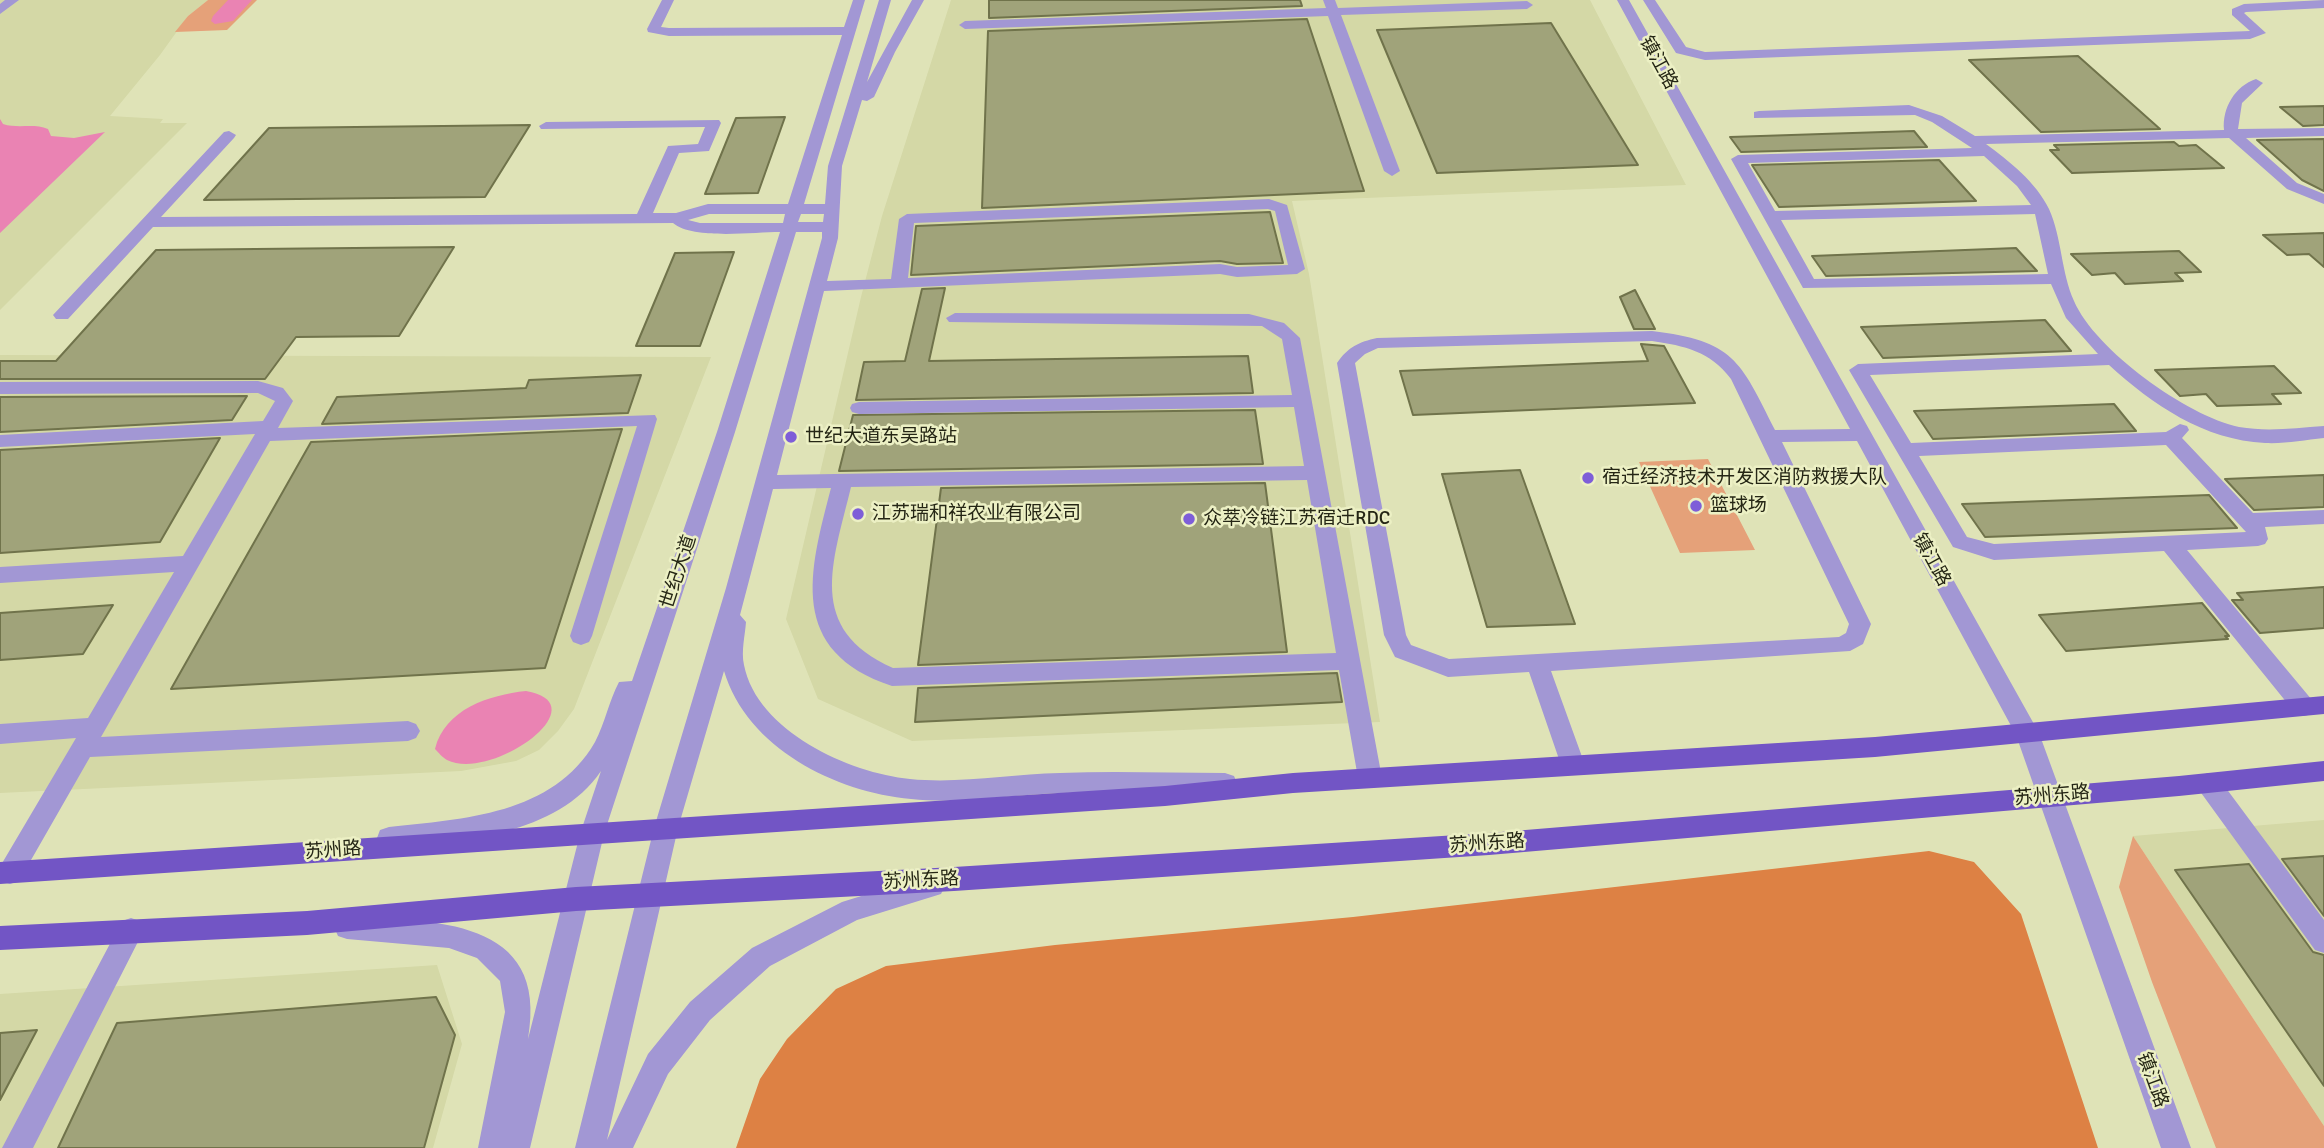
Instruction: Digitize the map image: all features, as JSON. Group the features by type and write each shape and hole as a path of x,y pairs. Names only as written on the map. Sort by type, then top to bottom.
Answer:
{"main road":[{"path":"666,828 1151,797 1293,783 1875,747 2314,706"},
{"name":"苏州东路","path":"648,897 1475,845 2324,771"},
{"name":"苏州路","path":"5,873 666,828"},
{"path":"0,938 131,929 307,923 576,900 648,897"}],"street":[{"path":"0,10 13,0"},
{"path":"668,0 653,29 669,32 850,30"},
{"name":"世纪大道","path":"515,1148 592,834 726,432 859,0"},
{"path":"590,1148 666,828 737,588 817,286 832,218 835,166 885,0"},
{"path":"835,166 888,52 918,0"},
{"name":"镇江路","path":"1623,0 2027,733 2052,796 2176,1148"},
{"path":"1649,0 1681,50 1705,56 2250,35 2260,33 2236,12 2244,8 2324,4"},
{"path":"965,25 1331,6 1527,5"},
{"path":"1331,6 1392,171"},
{"path":"2256,83 2240,93 2230,120 2231,132 2292,186 2324,199"},
{"path":"1759,115 1903,109 1932,116 2019,178 2041,208 2057,279 2071,313 2114,359 2167,404 2194,418 2261,436 2324,432"},
{"path":"546,126 714,123 704,148 673,149 643,218"},
{"path":"1970,141 2231,132 2324,132"},
{"path":"61,315 229,135"},
{"path":"1986,152 1738,159 1809,284 2057,279"},
{"path":"817,286 899,284 1220,269 1237,272 1297,269 1282,208 1269,204 907,219 899,284"},
{"path":"1770,216 2041,208"},
{"path":"148,222 677,218 708,209 792,218 832,218"},
{"path":"955,318 1262,320 1286,330 1291,338 1370,778"},
{"path":"1652,336 1678,338 1716,350 1732,364 1769,436 1860,624 1855,638 1842,645 1448,668 1403,651 1395,635 1346,363 1352,353 1377,343 1652,336"},
{"path":"2114,359 1858,370 1960,542 1994,552 2258,539 2256,529 2171,438"},
{"path":"0,388 271,389 281,394 284,401 88,738 5,873"},
{"path":"859,408 1302,401"},
{"path":"1905,450 2171,438 2194,418"},
{"path":"0,441 648,419 581,636"},
{"path":"253,856 490,825 553,800 584,776 603,749 726,432"},
{"path":"1769,436 1862,435"},
{"path":"765,482 1315,473"},
{"path":"843,481 821,582 820,600 835,639 873,671 892,677 1349,661"},
{"path":"2248,520 2324,517"},
{"path":"2170,544 2314,706"},
{"path":"0,575 190,563"},
{"path":"737,588 733,665 745,699 773,730 815,760 881,786 914,790 1058,783 1293,783"},
{"path":"1537,663 1573,765"},
{"path":"0,734 88,738 408,732"},
{"path":"2208,783 2324,941"},
{"path":"618,1148 658,1064 700,1011 761,957 851,910 954,879"},
{"path":"307,923 449,936 486,949 512,975 519,1012 494,1148"},
{"path":"17,1148 131,929"}],"shaded area":[{"path":"0,0 208,0 188,16 110,116 163,119 160,123 187,123 0,310"},
{"path":"208,0 257,0 227,30 175,32 188,16"},
{"path":"228,0 252,0 233,21 215,24 211,21 213,16"},
{"path":"951,0 1590,0 1686,185 1292,201 1309,274 1380,722 912,741 818,699 786,619 882,216"},
{"path":"0,119 3,124 48,129 51,136 74,138 105,132 0,233"},
{"path":"0,355 711,357 574,709 558,731 539,750 516,761 461,771 0,793"},
{"name":"篮球场","path":"1708,459 1755,550 1680,553 1639,462"},
{"path":"526,691 546,699 552,710 546,724 532,739 489,760 466,764 447,760 435,749 448,724 470,706 498,696"},
{"path":"2324,820 2324,1126 2133,836"},
{"path":"2133,836 2324,1126 2324,1148 2216,1148 2152,982 2119,887"},
{"path":"1929,851 1974,862 2021,914 2098,1148 736,1148 760,1079 787,1039 836,989 886,966 1055,945 1353,917"},
{"path":"437,965 462,1044 433,1148 0,1148 0,994"}],"building":[{"path":"989,0 1300,0 1302,6 989,18"},
{"path":"1307,19 1364,191 982,208 988,31"},
{"path":"1551,23 1638,165 1437,173 1377,30"},
{"path":"2078,56 2160,129 2041,132 1969,60"},
{"path":"2324,106 2324,125 2303,126 2280,107"},
{"path":"785,117 758,193 705,194 736,118"},
{"path":"530,125 485,197 204,200 269,128"},
{"path":"1914,131 1927,147 1741,152 1730,137"},
{"path":"2324,139 2324,191 2302,180 2257,140"},
{"path":"2174,142 2179,146 2196,145 2224,168 2072,173 2050,150 2059,150 2054,145"},
{"path":"1939,160 1976,201 1779,207 1752,165"},
{"path":"1270,212 1283,263 1237,264 1220,261 911,275 916,226"},
{"path":"2324,233 2324,267 2309,254 2287,255 2263,235"},
{"path":"454,247 399,336 296,337 265,379 0,379 0,361 56,361 156,250"},
{"path":"2016,248 2037,271 1826,276 1812,256"},
{"path":"2179,251 2201,272 2175,273 2183,281 2125,284 2115,273 2092,275 2071,254"},
{"path":"734,252 700,346 636,346 675,253"},
{"path":"945,288 929,361 1248,356 1253,393 856,400 864,362 905,361 922,289"},
{"path":"1635,290 1655,329 1634,329 1620,297"},
{"path":"2045,320 2071,351 1883,358 1861,327"},
{"path":"1641,344 1664,346 1695,403 1413,415 1400,371 1648,361"},
{"path":"2274,366 2301,393 2272,394 2281,404 2217,406 2206,394 2180,396 2155,370"},
{"path":"641,375 628,413 322,424 337,397 526,388 529,380"},
{"path":"247,396 232,420 0,432 0,397"},
{"path":"2114,404 2136,431 1933,439 1914,411"},
{"path":"1255,410 1263,464 839,471 853,415"},
{"path":"622,429 545,668 171,689 311,442"},
{"path":"220,438 160,542 0,553 0,450"},
{"path":"1520,470 1575,624 1487,627 1442,474"},
{"path":"2324,475 2324,507 2254,510 2225,479"},
{"path":"1265,483 1287,652 918,665 941,488"},
{"path":"2209,495 2237,528 1985,537 1962,504"},
{"path":"2324,587 2324,628 2260,633 2232,600 2243,600 2237,593"},
{"path":"2202,603 2229,636 2225,636 2228,639 2066,651 2039,615"},
{"path":"113,605 83,654 0,660 0,613"},
{"path":"1337,673 1342,702 915,722 918,688"},
{"path":"2324,856 2324,916 2282,859"},
{"path":"2249,864 2313,952 2324,955 2324,1086 2175,870"},
{"path":"436,997 455,1035 424,1148 58,1148 117,1023"},
{"path":"37,1030 0,1100 0,1033"}],"place":[{"name":"世纪大道东吴路站","path":"791,437"},
{"name":"宿迁经济技术开发区消防救援大队","path":"1588,478"},
{"name":"篮球场","path":"1696,506"},
{"name":"江苏瑞和祥农业有限公司","path":"858,514"},
{"name":"众萃冷链江苏宿迁RDC","path":"1189,519"}]}
